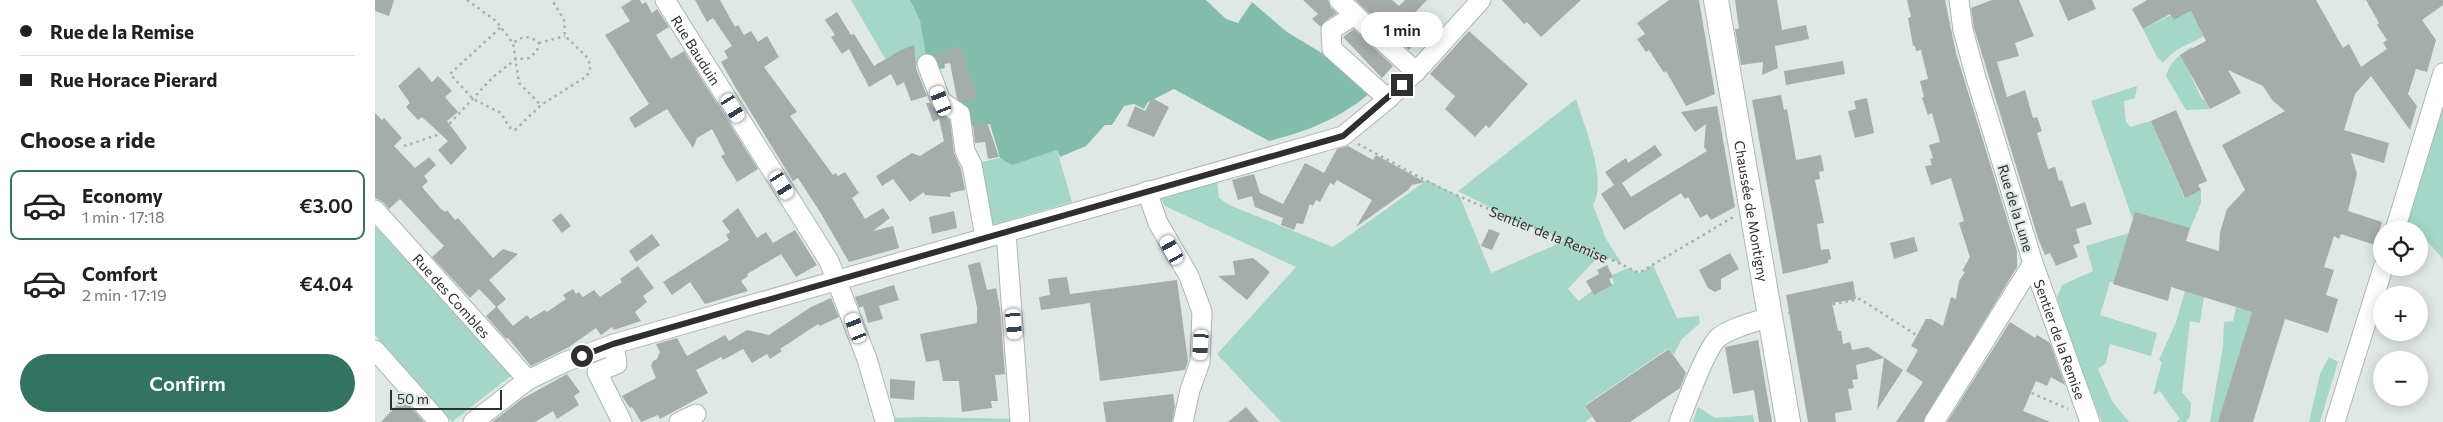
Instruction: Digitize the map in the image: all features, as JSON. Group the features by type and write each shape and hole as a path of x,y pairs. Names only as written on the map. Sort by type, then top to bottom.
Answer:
{"main road":[{"name":"Chaussée de Montigny","path":"1716,0 1788,422"}],"street":[{"name":"Rue Bauduin","path":"665,0 829,261 867,359 885,421"},
{"path":"1339,0 1416,72"},
{"name":"Rue de la Lune","path":"1934,422 2033,263 1976,78 1963,30 1959,0"},
{"path":"473,422 528,380 565,362 613,344 1343,136 1388,99 1416,72 1470,4"},
{"path":"1355,15 1331,30 1332,50 1388,99"},
{"path":"927,64 941,101 960,114 965,151 972,165 985,237"},
{"path":"2398,221 2443,74"},
{"path":"1147,191 1157,223 1189,276 1202,312 1200,362 1190,390 1183,422"},
{"name":"Rue des Combles","path":"375,210 528,380"},
{"path":"1007,232 1020,422"},
{"name":"Sentier de la Remise","path":"2033,263 2088,419"},
{"path":"2335,422 2381,276"},
{"path":"1679,422 1692,387 1716,339 1730,330 1769,317"},
{"path":"613,344 617,364 597,372 622,422"},
{"path":"375,350 439,422"}],"path":[{"path":"467,0 496,21 513,43 519,83 541,105"},
{"path":"475,5 479,0"},
{"path":"500,28 450,74 473,99 501,113 509,127 515,130 541,105 587,76 591,66 586,56 565,36 564,20 552,0"},
{"path":"539,43 565,36"},
{"path":"513,43 521,37 533,38 539,43"},
{"path":"404,146 440,134 493,77 516,59 529,58 537,51 539,43"},
{"name":"Sentier de la Remise","path":"1343,136 1460,197 1564,241 1591,249 1639,273 1751,206"},
{"name":"Sentier de la Remise","path":"1769,317 1859,299 1967,367 1980,370 2088,419"}],"green space":[{"path":"851,0 910,0 920,21 926,56 932,63 893,72"},
{"path":"910,0 1206,0 1226,19 1238,23 1252,2 1287,32 1335,61 1371,92 1336,116 1297,133 1269,141 1174,89 1148,102 1144,109 1134,104 1124,106 1112,125 1105,125 1086,146 1060,157 1057,150 1012,165 1000,158 990,124 968,126 954,103 957,100 971,100 966,64 944,58 945,68 937,70 926,56 920,21"},
{"path":"2191,11 2204,36 2177,50 2163,63 2157,57 2143,29 2171,15 2174,20"},
{"path":"2191,47 2193,48 2181,55 2202,99 2204,99 2210,109 2186,110 2166,76 2175,59"},
{"path":"2137,86 2135,98 2124,101 2126,121 2130,127 2151,121 2184,197 2201,190 2201,203 2190,229 2133,220 2091,101"},
{"path":"1576,99 1589,138 1596,168 1598,182 1597,194 1593,205 1606,239 1622,264 1591,249 1514,220 1458,191"},
{"path":"2443,107 2443,259 2428,242 2428,221 2407,221"},
{"path":"1057,150 1072,202 992,225 977,163 1000,158 1012,164"},
{"path":"1217,179 1219,198 1229,205 1333,247 1427,180 1460,197 1491,273 1564,241 1597,258 1568,289 1579,301 1593,290 1614,284 1612,275 1628,268 1639,273 1653,265 1677,318 1699,316 1700,323 1681,340 1674,355 1669,348 1585,405 1592,417 1585,422 1281,422 1217,354 1296,267 1165,206 1161,198"},
{"path":"375,226 512,375 452,422 375,335"},
{"path":"2129,233 2114,282 2110,282 2100,315 2157,333 2151,356 2110,344 2106,363 2098,369 2112,401 2129,422 2102,422 2077,360 2057,297 2062,285 2093,271 2086,246"},
{"path":"2185,291 2204,297 2200,323 2190,321 2182,392 2191,403 2190,417 2186,422 2176,422 2180,419 2160,391 2153,395 2162,362 2159,360 2176,322"},
{"path":"2241,305 2253,309 2219,422 2210,422 2223,346 2224,322 2233,321 2236,307 2241,309"},
{"path":"2329,357 2338,362 2320,422 2309,422 2320,374"},
{"path":"1698,407 1715,418 1753,415 1754,422 1693,422"},
{"path":"891,418 1015,419 1015,422 892,422"}],"building":[{"path":"375,0 394,0 389,16 375,11"},
{"path":"632,0 640,0 642,4 646,2 652,13 657,9 669,27 656,35 671,59 684,51 758,169 737,182 721,156 725,154 712,129 697,138 693,148 667,109 635,128 629,118 649,104 605,35 630,21 621,7"},
{"path":"695,0 720,0 735,27 738,25 744,35 751,31 758,42 767,36 779,57 764,67 797,112 790,116 833,175 836,173 838,176 845,172 859,193 852,198 865,219 883,208 890,218 873,231 893,226 899,248 849,262 798,178 793,181 734,85 721,62 728,58 724,51 732,46 713,18 707,22"},
{"path":"1303,0 1328,0 1331,8 1337,13 1325,21 1321,27 1312,19 1318,14"},
{"path":"1355,0 1392,0 1399,6 1405,0 1427,0 1409,19 1424,33 1409,50"},
{"path":"1502,0 1581,0 1541,37 1527,22 1524,24"},
{"path":"1669,0 1699,0 1715,94 1686,106 1666,71 1664,73 1649,50 1646,52 1637,39 1645,34 1637,23"},
{"path":"1735,0 1777,0 1782,30 1806,25 1809,39 1775,46 1778,68 1762,75 1763,62 1741,65 1735,29 1739,29"},
{"path":"1907,0 1945,0 1956,53 2017,251 2017,267 1923,422 1896,422 1923,382 1906,371 1918,350 1911,346 1926,319 1931,319 1943,326 1951,297 1956,299 1959,281 1965,272 1962,271 1970,257 1959,223 1964,221 1951,178 1931,185 1925,166 1932,165 1930,159 1933,158 1929,145 1940,142 1932,113 1928,115 1922,98 1924,97 1920,81 1928,79 1921,50 1916,51 1915,46 1913,46 1908,18 1911,17"},
{"path":"1992,0 2019,0 2034,36 2015,43 2019,56 1997,62 2007,97 2025,90 2033,118 2037,117 2042,131 2037,133 2048,169 2055,167 2059,181 2062,180 2071,207 2085,202 2092,224 2076,229 2080,243 2073,245 2078,257 2056,266 2050,253 2045,255 2038,238 1974,28 1971,8"},
{"path":"2059,0 2092,0 2096,9 2068,21"},
{"path":"2147,0 2316,0 2343,48 2349,44 2361,67 2387,49 2383,43 2387,40 2377,25 2379,23 2366,0 2443,0 2443,5 2422,20 2436,40 2427,72 2416,69 2408,94 2417,106 2410,130 2371,76 2355,94 2344,130 2389,143 2384,163 2351,153 2357,174 2348,211 2379,221 2373,221 2373,244 2341,234 2339,239 2334,236 2324,267 2334,270 2326,295 2338,299 2328,333 2285,319 2253,422 2218,422 2252,312 2171,287 2168,301 2113,284 2135,212 2190,228 2186,241 2219,251 2220,232 2227,209 2245,190 2222,145 2285,111 2272,100 2263,86 2228,70 2241,93 2210,109 2180,55 2206,41 2191,11 2174,20 2170,14 2143,29 2132,9"},
{"path":"837,12 851,35 854,34 874,66 901,50 914,45 916,68 927,96 911,101 904,82 897,86 891,74 869,87 849,49 842,54 831,37 835,35 825,20"},
{"path":"1354,29 1393,66 1382,78 1343,37"},
{"path":"1469,31 1528,84 1489,128 1486,125 1475,137 1445,109 1455,96 1430,74"},
{"path":"960,46 978,99 960,101 957,99 950,63 940,65 934,55"},
{"path":"1843,61 1845,74 1786,85 1784,71"},
{"path":"419,67 432,82 438,76 452,91 445,97 458,112 447,121 467,148 451,165 438,150 448,141 422,117 418,120 406,107 410,103 398,86"},
{"path":"1781,95 1784,110 1787,109 1796,160 1821,155 1824,171 1819,172 1820,179 1815,180 1824,223 1817,224 1821,250 1829,249 1831,259 1828,260 1828,263 1783,274 1752,100"},
{"path":"1152,98 1169,107 1154,137 1127,126 1135,106 1145,111"},
{"path":"1867,98 1874,133 1855,138 1848,111 1856,109 1854,101"},
{"path":"926,103 930,103 935,110 950,120 954,153 961,169 965,190 950,193 951,197 925,195 924,192 910,202 893,179 882,186 876,176 912,153 920,156 944,141 939,119 933,122"},
{"path":"1717,106 1735,207 1711,220 1707,214 1700,218 1688,197 1685,199 1681,193 1624,230 1601,194 1614,185 1605,172 1626,158 1628,163 1655,145 1662,155 1622,183 1631,197 1707,151 1704,147 1706,124 1695,132 1681,112"},
{"path":"2176,110 2207,181 2198,185 2201,190 2185,198 2151,121"},
{"path":"375,113 382,120 384,118 402,138 394,146 415,168 429,157 436,165 424,176 428,181 422,187 440,208 445,212 447,210 455,220 458,218 493,258 503,249 518,254 489,280 506,299 497,307 513,326 527,315 530,319 545,310 547,312 566,299 563,295 573,289 576,294 579,292 583,297 594,290 600,297 622,282 620,279 638,266 654,288 643,296 647,302 635,312 641,321 614,330 612,327 601,335 596,328 569,347 531,366 508,338 506,339 486,316 496,307 488,298 479,289 470,298 432,257 444,246 400,199 389,209 383,202 375,198"},
{"path":"987,122 999,157 988,159 985,142 975,143 973,125"},
{"path":"1348,146 1373,160 1376,155 1425,182 1412,185 1408,190 1356,227 1372,200 1337,180 1334,185 1330,183 1320,202 1316,200 1313,206 1310,204 1303,224 1297,223 1294,230 1281,225 1283,218 1255,207 1252,196 1238,200 1232,180 1254,174 1260,193 1283,204 1305,163 1324,173 1337,149"},
{"path":"738,208 757,238 766,232 773,243 795,230 817,265 796,277 781,254 747,274 748,276 741,281 748,291 705,304 690,282 672,295 663,282 729,240 726,235 730,232 722,221"},
{"path":"954,211 957,228 932,234 929,217"},
{"path":"561,213 571,226 562,233 552,220"},
{"path":"1489,229 1500,233 1492,250 1481,246"},
{"path":"652,234 660,245 636,262 629,251"},
{"path":"1914,237 1918,251 1894,259 1890,243"},
{"path":"1730,253 1739,269 1721,279 1721,289 1715,292 1708,288 1699,270"},
{"path":"1253,258 1270,272 1247,300 1218,276 1235,275 1233,261"},
{"path":"980,262 987,290 996,288 1000,308 1005,374 995,375 998,401 991,401 992,408 962,412 959,381 943,381 939,360 926,362 920,334 977,323 977,307 968,265"},
{"path":"1607,265 1613,277 1609,279 1612,285 1594,295 1586,281 1599,274 1597,270"},
{"path":"1067,277 1070,294 1177,280 1188,361 1185,370 1100,381 1090,303 1041,310 1039,297 1050,295 1048,279"},
{"path":"1853,281 1856,299 1832,303 1843,344 1850,342 1852,350 1868,347 1903,370 1877,410 1884,358 1856,365 1858,379 1852,380 1854,388 1848,389 1852,410 1835,413 1836,422 1808,422 1786,295"},
{"path":"894,285 899,300 879,306 883,319 868,323 863,306 859,308 855,297"},
{"path":"831,298 839,317 820,326 818,324 780,349 782,351 770,359 767,354 752,363 743,349 723,360 721,357 696,370 708,393 660,419 658,415 641,422 632,407 630,408 622,396 656,378 651,366 660,352 656,344 677,338 687,356 725,335 729,341 747,330 769,335 811,307"},
{"path":"2010,322 2035,338 2037,335 2050,343 2065,385 2051,377 2047,386 2036,381 2023,411 2050,422 1947,422"},
{"path":"1758,340 1772,422 1759,422 1754,390 1733,394 1725,347"},
{"path":"1669,349 1686,373 1680,388 1630,422 1596,422 1585,406"},
{"path":"567,374 580,392 574,396 579,405 557,419 553,411 535,422 492,422 522,399"},
{"path":"890,379 915,381 914,400 890,398"},
{"path":"1173,394 1175,407 1172,422 1106,422 1103,402"},
{"path":"405,400 424,422 381,422 398,404"},
{"path":"1246,407 1259,422 1228,422"}],"route":[{"path":"582,356 613,344 1343,136 1402,85"}]}
